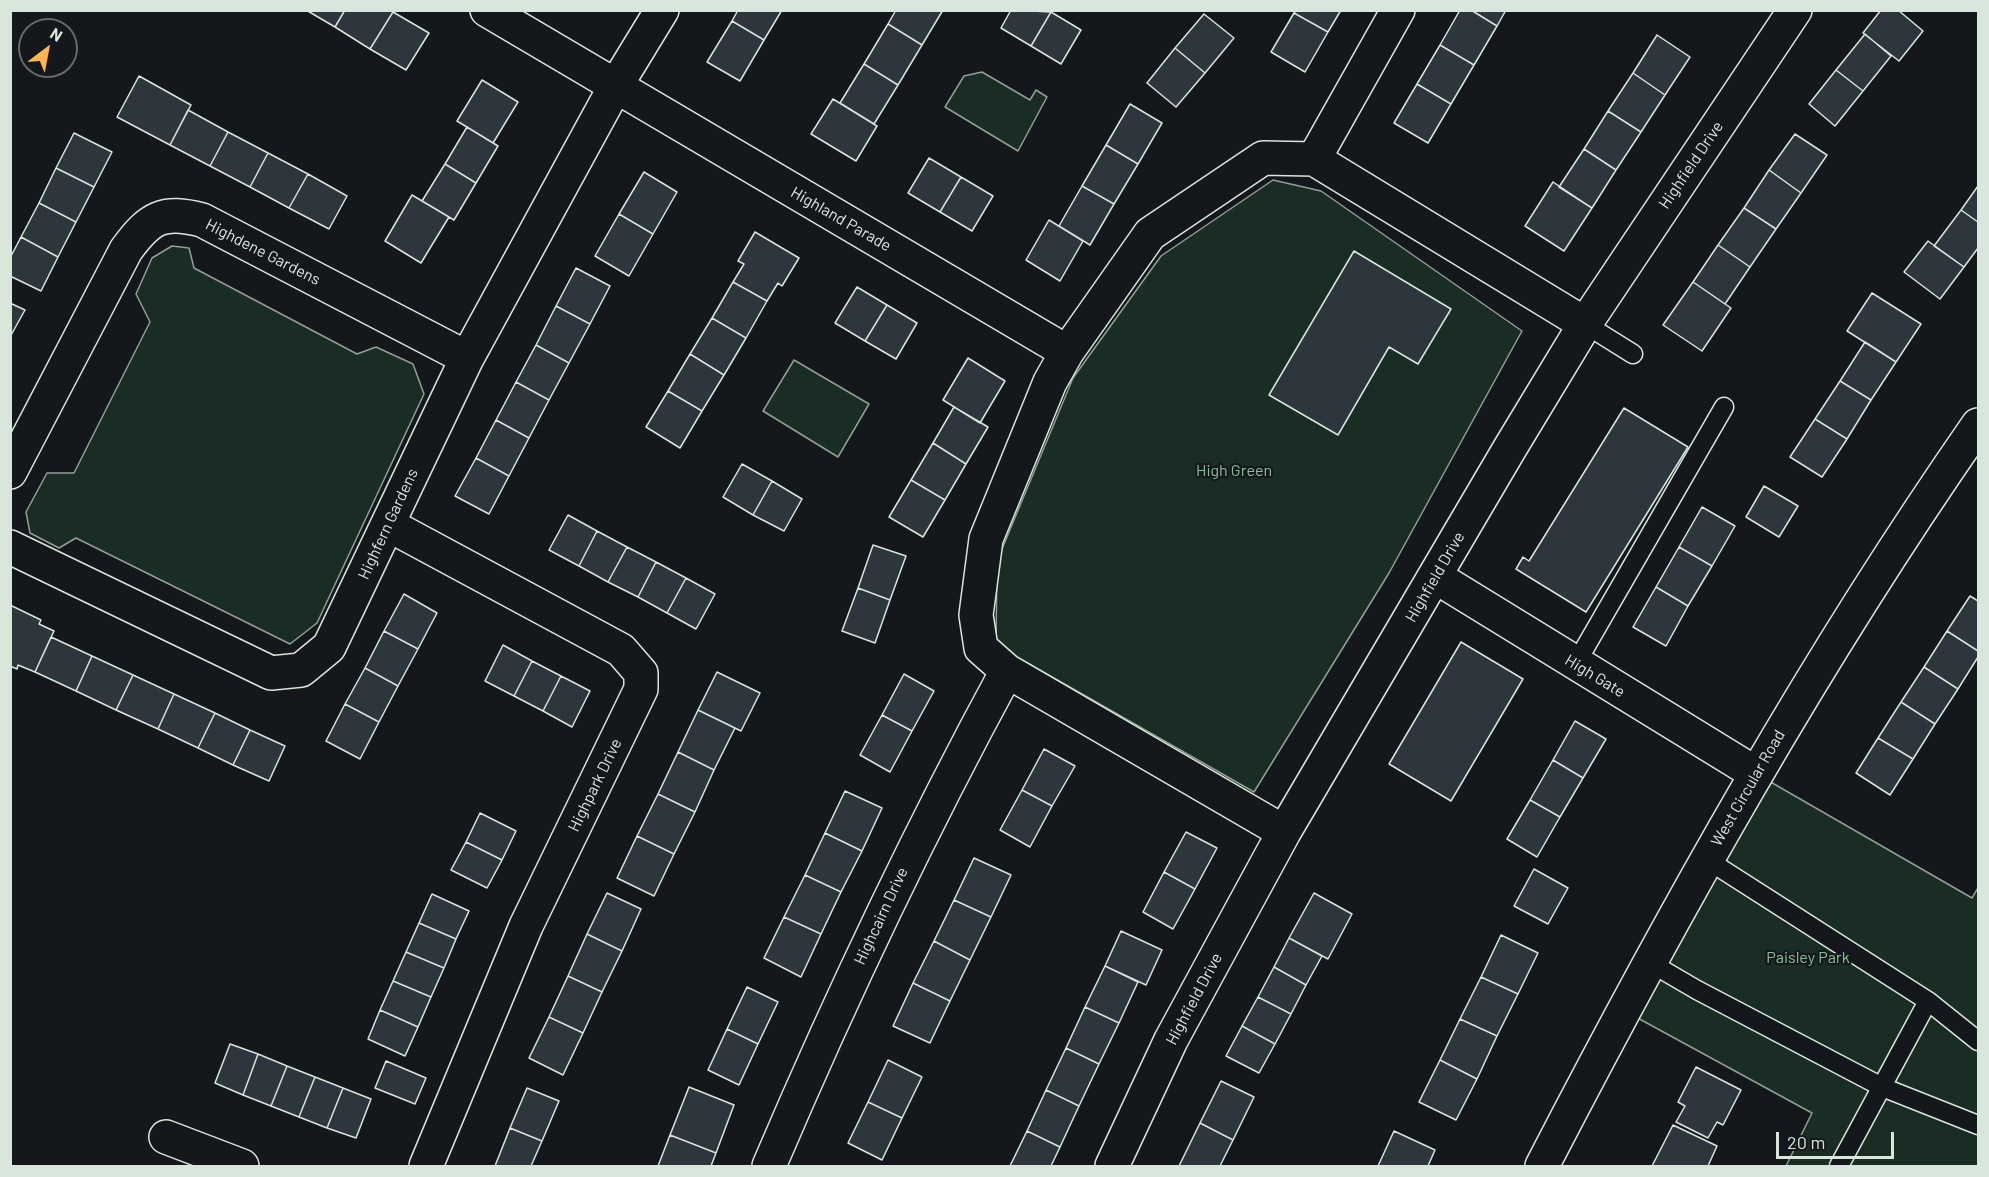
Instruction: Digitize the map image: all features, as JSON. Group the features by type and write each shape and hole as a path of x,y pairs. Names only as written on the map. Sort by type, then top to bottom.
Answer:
{"main road":[{"path":"487,10 615,87"},
{"name":"Highfern Gardens","path":"10,547 271,673 301,670 329,647 467,358 615,87 662,10"},
{"path":"1314,159 1398,10"},
{"name":"Highfield Drive","path":"1112,1167 1171,1040 1284,832 1585,324 1795,10"},
{"name":"Highland Parade","path":"615,87 1067,352"},
{"path":"1284,832 1007,671 981,648 976,615 986,539 1050,382 1067,352 1150,234 1263,158 1314,159 1585,324"},
{"name":"Highdene Gardens","path":"10,472 126,250 140,230 156,220 177,214 202,220 467,358"},
{"name":"West Circular Road","path":"1542,1167 1649,962 1755,773 1978,424"},
{"name":"Highpark Drive","path":"388,525 621,650 641,673 641,689 526,926 426,1167"},
{"name":"High Gate","path":"1436,577 1755,773"},
{"name":"Highcairn Drive","path":"769,1167 815,1058 892,891 1007,671"},
{"path":"183,1151 242,1167"}],"lane":[{"path":"1585,324 1633,354"},
{"path":"1575,664 1724,407"},
{"path":"1706,859 1928,1001 1978,1041"},
{"path":"1649,962 1696,990 1882,1088 1978,1125"},
{"path":"1839,1167 1928,1001"}],"green space":[{"path":"982,72 1030,100 1036,90 1047,97 1018,151 945,107 964,76"},
{"name":"High Green","path":"1273,180 1321,191 1522,331 1389,573 1254,792 996,645 997,561 1073,378 1161,256"},
{"path":"172,246 189,248 194,268 357,354 376,347 413,364 424,394 317,623 290,644 76,538 59,548 30,533 26,512 47,473 74,473 150,322 136,294 152,258"},
{"path":"794,360 869,404 838,457 763,411"},
{"name":"Paisley Park","path":"1755,773 1972,898 1978,888 1978,1166 1786,1166 1812,1113 1623,1010"}],"building":[{"path":"306,10 345,10 335,27"},
{"path":"345,10 391,10 393,12 370,49 335,27"},
{"path":"738,10 782,10 764,40 732,21"},
{"path":"896,10 943,10 922,45 888,24"},
{"path":"1011,10 1051,12 1031,46 1001,28"},
{"path":"1296,10 1341,10 1328,32 1294,13"},
{"path":"1460,10 1471,10 1497,26 1474,65 1440,45"},
{"path":"1471,10 1506,10 1497,26"},
{"path":"1881,10 1898,10 1923,31 1899,61 1863,33"},
{"path":"393,12 429,33 406,70 370,49"},
{"path":"1051,12 1081,30 1061,64 1031,46"},
{"path":"1294,13 1328,32 1305,72 1271,52"},
{"path":"1204,14 1234,38 1205,73 1175,48"},
{"path":"732,21 764,40 740,81 707,62"},
{"path":"888,24 922,45 898,85 864,64"},
{"path":"1865,34 1891,56 1863,91 1836,70"},
{"path":"1657,35 1690,57 1665,95 1633,73"},
{"path":"1440,45 1474,65 1451,104 1417,84"},
{"path":"1175,48 1205,73 1176,107 1147,83"},
{"path":"864,64 898,85 874,124 840,103"},
{"path":"1836,70 1863,91 1835,126 1809,104"},
{"path":"1633,73 1665,95 1641,132 1608,111"},
{"path":"139,76 191,105 170,145 117,117"},
{"path":"482,80 518,102 493,143 457,121"},
{"path":"1417,84 1451,104 1428,143 1394,123"},
{"path":"833,99 877,126 856,161 811,134"},
{"path":"1130,104 1162,123 1138,164 1106,145"},
{"path":"188,110 228,132 210,166 170,145"},
{"path":"1608,111 1641,132 1616,170 1584,149"},
{"path":"467,127 498,146 476,183 445,164"},
{"path":"228,132 268,153 250,187 210,166"},
{"path":"74,133 112,152 94,187 56,168"},
{"path":"1795,134 1827,155 1801,193 1769,170"},
{"path":"1106,145 1138,164 1114,204 1082,186"},
{"path":"1584,149 1616,170 1592,208 1559,187"},
{"path":"268,153 308,174 289,208 250,187"},
{"path":"929,158 961,177 940,212 908,193"},
{"path":"445,164 476,183 454,220 422,201"},
{"path":"56,168 94,187 76,222 39,203"},
{"path":"1769,170 1801,193 1776,229 1744,208"},
{"path":"644,172 677,192 653,234 619,214"},
{"path":"308,174 347,196 329,229 289,208"},
{"path":"961,177 993,196 972,231 940,212"},
{"path":"1553,182 1592,208 1564,251 1525,226"},
{"path":"1082,186 1114,204 1090,245 1059,226"},
{"path":"1978,186 1978,222 1961,210"},
{"path":"412,195 449,217 421,263 385,241"},
{"path":"39,203 76,222 58,257 21,237"},
{"path":"1744,208 1776,229 1750,267 1718,245"},
{"path":"1961,210 1978,222 1978,248 1964,267 1934,246"},
{"path":"619,214 653,234 629,276 595,256"},
{"path":"1049,220 1083,241 1060,281 1026,260"},
{"path":"755,232 799,258 782,286 778,283 767,301 733,282 744,264 738,261"},
{"path":"21,237 58,257 41,291 10,276 10,258"},
{"path":"1928,241 1964,267 1940,299 1904,272"},
{"path":"1718,245 1750,267 1725,304 1693,282"},
{"path":"1354,251 1451,309 1418,364 1389,347 1338,435 1269,395"},
{"path":"576,268 610,286 590,324 556,306"},
{"path":"733,282 767,301 746,338 712,318"},
{"path":"1693,282 1731,308 1702,351 1663,325"},
{"path":"857,287 887,305 865,341 835,323"},
{"path":"1872,293 1921,324 1896,362 1847,331"},
{"path":"10,303 25,310 10,337"},
{"path":"887,305 917,323 896,359 865,341"},
{"path":"556,306 590,324 569,363 536,345"},
{"path":"712,318 746,338 724,375 690,354"},
{"path":"1865,342 1896,362 1871,400 1840,381"},
{"path":"536,345 569,363 549,400 516,382"},
{"path":"690,354 724,375 702,411 668,391"},
{"path":"968,358 1005,381 980,423 943,400"},
{"path":"1840,381 1871,400 1847,439 1815,419"},
{"path":"516,382 549,400 529,438 496,420"},
{"path":"668,391 702,411 680,448 646,427"},
{"path":"954,407 988,427 966,464 933,443"},
{"path":"1624,408 1688,447 1586,612 1516,569 1523,557 1529,561"},
{"path":"1815,419 1847,439 1822,477 1790,457"},
{"path":"496,420 529,438 509,476 476,458"},
{"path":"933,443 966,464 945,500 911,480"},
{"path":"476,458 509,476 489,514 455,496"},
{"path":"742,464 772,481 753,515 723,497"},
{"path":"911,480 945,500 923,537 889,517"},
{"path":"772,481 802,499 784,531 753,515"},
{"path":"1764,486 1798,506 1779,537 1746,517"},
{"path":"1702,507 1735,526 1712,566 1679,547"},
{"path":"568,515 597,531 579,566 549,550"},
{"path":"597,531 627,547 608,582 579,566"},
{"path":"873,545 906,556 890,600 858,588"},
{"path":"627,547 656,562 638,597 608,582"},
{"path":"1679,547 1712,566 1688,606 1656,587"},
{"path":"656,562 686,578 667,613 638,597"},
{"path":"686,578 715,594 696,629 667,613"},
{"path":"1656,587 1688,606 1666,646 1633,627"},
{"path":"858,588 890,600 875,643 842,631"},
{"path":"404,594 437,613 418,649 384,631"},
{"path":"1970,596 1978,601 1978,651 1947,631"},
{"path":"10,605 41,620 39,624 54,631 35,672 18,665 17,669 10,666"},
{"path":"384,631 418,649 398,686 365,668"},
{"path":"1947,631 1978,651 1978,657 1958,689 1924,667"},
{"path":"51,637 92,656 76,691 35,672"},
{"path":"1461,642 1523,679 1451,801 1389,764"},
{"path":"503,645 532,661 514,696 485,681"},
{"path":"92,656 133,675 116,710 76,691"},
{"path":"532,661 561,676 543,711 514,696"},
{"path":"1924,667 1958,689 1935,724 1901,702"},
{"path":"365,668 398,686 379,722 345,704"},
{"path":"717,672 760,693 741,731 698,710"},
{"path":"904,674 934,691 912,731 882,715"},
{"path":"133,675 174,694 158,729 116,710"},
{"path":"561,676 590,691 572,727 543,711"},
{"path":"174,694 215,713 198,748 158,729"},
{"path":"1901,702 1935,724 1913,759 1878,738"},
{"path":"345,704 379,722 360,759 326,741"},
{"path":"698,710 735,728 714,770 678,752"},
{"path":"215,713 250,730 233,765 198,748"},
{"path":"882,715 912,731 890,772 860,755"},
{"path":"1575,721 1606,739 1583,778 1553,760"},
{"path":"250,730 285,746 269,781 233,765"},
{"path":"1878,738 1913,759 1890,795 1856,773"},
{"path":"1044,749 1075,766 1052,806 1022,790"},
{"path":"678,752 714,770 695,812 658,794"},
{"path":"1553,760 1583,778 1560,817 1530,800"},
{"path":"1022,790 1052,806 1030,847 1000,830"},
{"path":"845,791 882,808 862,851 825,833"},
{"path":"658,794 695,812 674,854 637,836"},
{"path":"1530,800 1560,817 1537,857 1507,839"},
{"path":"480,813 516,831 502,860 466,842"},
{"path":"1186,832 1217,848 1195,889 1164,872"},
{"path":"825,833 862,851 841,892 805,875"},
{"path":"637,836 674,854 654,896 617,878"},
{"path":"466,842 502,860 487,888 451,870"},
{"path":"974,858 1011,875 991,917 954,900"},
{"path":"1534,869 1568,888 1548,924 1514,906"},
{"path":"1164,872 1195,889 1173,929 1143,912"},
{"path":"805,875 841,892 821,934 784,917"},
{"path":"607,893 641,909 622,951 587,934"},
{"path":"1314,893 1352,914 1328,959 1289,938"},
{"path":"432,894 469,911 456,939 419,923"},
{"path":"954,900 991,917 970,960 934,941"},
{"path":"784,917 821,934 801,977 764,958"},
{"path":"419,923 456,939 444,968 406,952"},
{"path":"1121,931 1162,950 1146,985 1105,966"},
{"path":"587,934 622,951 602,992 568,976"},
{"path":"1501,935 1538,953 1518,994 1481,977"},
{"path":"1289,938 1322,956 1306,985 1274,967"},
{"path":"934,941 970,960 950,1001 913,983"},
{"path":"406,952 444,968 431,997 393,981"},
{"path":"1105,966 1138,982 1119,1023 1085,1007"},
{"path":"1274,967 1306,985 1291,1014 1258,997"},
{"path":"568,976 602,992 583,1033 549,1017"},
{"path":"1481,977 1518,994 1497,1036 1460,1019"},
{"path":"393,981 431,997 418,1027 380,1010"},
{"path":"913,983 950,1001 930,1043 893,1026"},
{"path":"747,987 778,1002 758,1044 727,1029"},
{"path":"1258,997 1291,1014 1275,1044 1242,1026"},
{"path":"1085,1007 1119,1023 1099,1064 1066,1048"},
{"path":"380,1010 418,1027 405,1056 368,1039"},
{"path":"549,1017 583,1033 563,1075 529,1058"},
{"path":"1460,1019 1497,1036 1477,1079 1440,1060"},
{"path":"1242,1026 1275,1044 1259,1073 1226,1056"},
{"path":"727,1029 758,1044 739,1085 708,1070"},
{"path":"230,1044 258,1054 243,1095 215,1083"},
{"path":"1066,1048 1099,1064 1079,1106 1046,1090"},
{"path":"258,1054 287,1066 271,1106 243,1095"},
{"path":"888,1060 922,1077 902,1118 868,1102"},
{"path":"1440,1060 1477,1079 1456,1120 1419,1102"},
{"path":"386,1061 426,1078 415,1104 375,1088"},
{"path":"287,1066 315,1077 299,1117 271,1106"},
{"path":"1696,1067 1741,1090 1723,1125 1717,1122 1708,1138 1676,1122 1685,1106 1678,1102"},
{"path":"315,1077 343,1088 327,1128 299,1117"},
{"path":"1221,1081 1254,1097 1233,1140 1200,1123"},
{"path":"689,1087 734,1105 716,1153 670,1135"},
{"path":"343,1088 371,1099 356,1138 327,1128"},
{"path":"527,1088 559,1101 542,1141 510,1128"},
{"path":"1046,1090 1079,1106 1060,1147 1027,1131"},
{"path":"868,1102 902,1118 882,1160 848,1143"},
{"path":"1200,1123 1233,1140 1220,1166 1179,1166"},
{"path":"1673,1125 1717,1146 1708,1166 1652,1166"},
{"path":"510,1128 542,1141 531,1166 495,1166"},
{"path":"1027,1131 1060,1147 1051,1166 1010,1166"},
{"path":"1394,1131 1435,1150 1428,1166 1378,1166"},
{"path":"670,1135 716,1153 711,1166 658,1166"}]}
